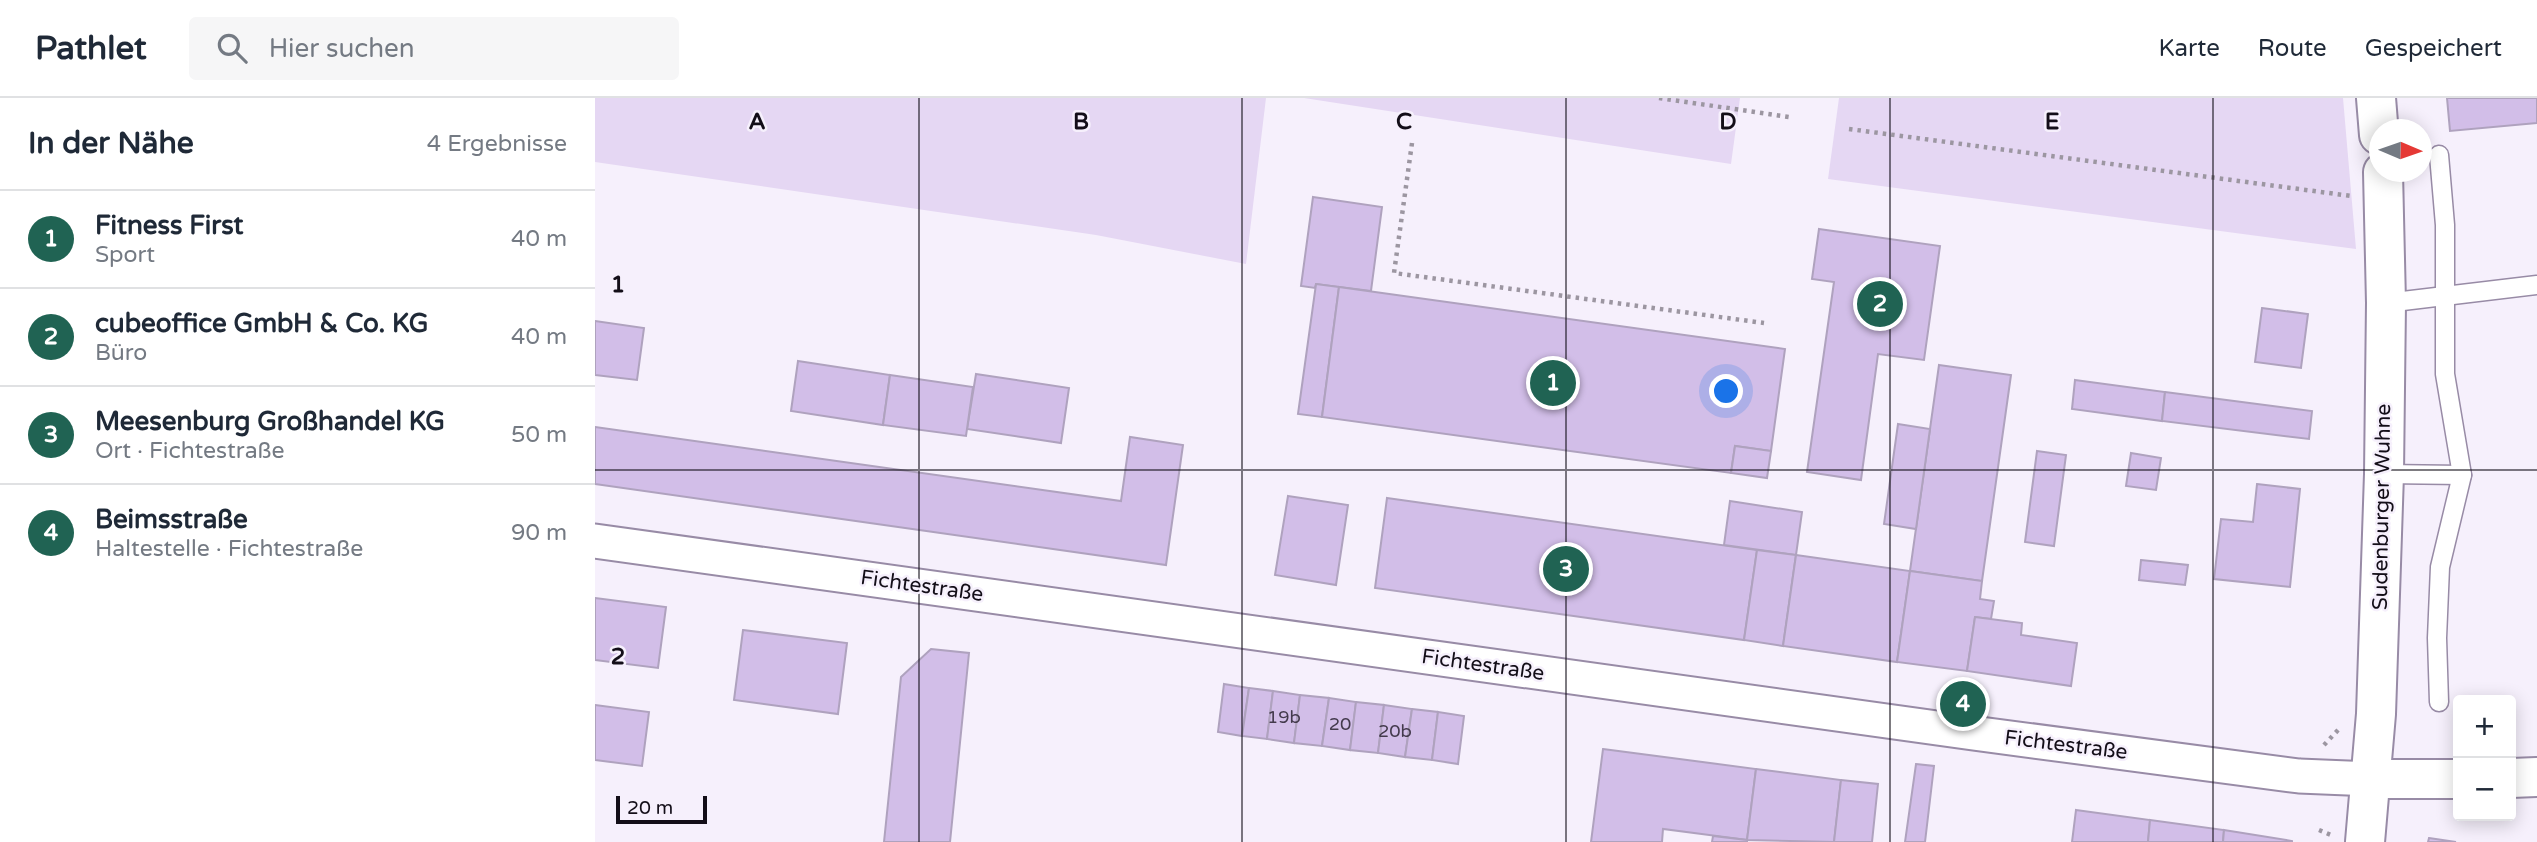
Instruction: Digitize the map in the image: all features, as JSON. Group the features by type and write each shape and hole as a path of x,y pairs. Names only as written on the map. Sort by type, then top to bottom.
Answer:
{"main road":[{"path":"2376,98 2378,119"},
{"name":"Sudenburger Wuhne","path":"2350,839 2372,779 2384,474 2386,303 2383,182"},
{"path":"2516,778 2537,777"},
{"path":"2372,779 2453,779"}],"street":[{"name":"Fichtestraße","path":"595,541 1973,733 2299,776 2372,779"}],"lane":[{"path":"2439,155 2447,296 2445,374 2462,475 2439,567 2439,702"},
{"path":"2386,303 2537,285"},
{"path":"2384,474 2462,475"}],"path":[{"path":"1659,98 1789,117"},
{"path":"1849,129 2353,197"},
{"path":"1412,143 1394,273 1764,323"},
{"path":"2319,830 2350,839"}],"shaded area":[{"path":"595,98 1266,98 1246,264 1096,235 595,162"},
{"path":"1304,98 1740,98 1731,164"},
{"path":"1839,98 2343,98 2356,249 1828,179"}],"building":[{"path":"2447,98 2537,98 2537,123 2450,131"},
{"path":"1313,197 1382,207 1371,291 1316,284 1315,288 1301,286"},
{"path":"1819,229 1940,246 1924,360 1878,354 1861,480 1807,472 1834,282 1812,279"},
{"path":"1316,284 1339,287 1322,417 1298,414"},
{"path":"1339,287 1785,349 1771,451 1735,446 1731,473 1322,417"},
{"path":"2262,308 2308,314 2301,368 2255,362"},
{"path":"595,321 644,328 637,380 595,375"},
{"path":"798,361 890,375 883,425 791,411"},
{"path":"1939,365 2011,375 1982,581 1910,571"},
{"path":"976,374 1069,388 1061,443 967,429"},
{"path":"890,375 973,387 966,436 883,425"},
{"path":"2075,380 2165,392 2162,421 2072,409"},
{"path":"2165,392 2312,411 2309,439 2162,421"},
{"path":"1898,424 1930,429 1916,529 1884,524"},
{"path":"595,427 1121,501 1130,437 1183,445 1166,565 595,484"},
{"path":"1735,446 1771,451 1767,478 1731,473"},
{"path":"2037,451 2066,455 2054,546 2025,542"},
{"path":"2131,453 2161,458 2156,490 2126,486"},
{"path":"2257,484 2300,489 2290,587 2214,579 2221,519 2253,522"},
{"path":"1288,496 1348,505 1336,585 1275,575"},
{"path":"1387,498 1757,550 1744,640 1375,588"},
{"path":"1730,501 1802,512 1796,555 1724,545"},
{"path":"1757,550 1796,555 1783,646 1744,640"},
{"path":"1796,555 1910,571 1897,662 1783,646"},
{"path":"2141,560 2188,565 2185,585 2139,580"},
{"path":"1910,571 1982,581 1980,599 1994,601 1991,619 1975,617 1967,671 1897,662"},
{"path":"595,598 666,607 658,668 595,660"},
{"path":"1975,617 2022,623 2021,635 2077,643 2071,686 1967,671"},
{"path":"743,630 847,643 838,714 734,700"},
{"path":"931,649 969,653 950,842 884,842 901,677"},
{"path":"1224,684 1249,688 1242,736 1218,732"},
{"path":"1249,688 1273,691 1267,739 1242,736"},
{"path":"1273,691 1300,695 1294,743 1267,739"},
{"path":"1300,695 1329,698 1322,746 1294,743"},
{"path":"1329,698 1356,702 1350,750 1322,746"},
{"path":"1356,702 1384,705 1378,753 1350,750"},
{"path":"595,705 649,712 642,766 595,760"},
{"path":"1384,705 1412,709 1405,757 1378,753"},
{"path":"1412,709 1438,712 1432,760 1405,757"},
{"path":"1438,712 1464,716 1458,764 1432,760"},
{"path":"1603,749 1756,769 1747,840 1663,829 1662,842 1591,842"},
{"path":"1916,764 1934,766 1925,842 1905,842"},
{"path":"1756,769 1841,780 1834,842 1747,840"},
{"path":"1841,780 1878,784 1872,842 1834,842"},
{"path":"2076,810 2150,820 2148,842 2072,842"},
{"path":"2150,820 2224,830 2223,842 2148,842"},
{"path":"2224,830 2292,841 2292,842 2223,842"},
{"path":"1713,836 1747,840 1747,842 1712,842"},
{"path":"2429,838 2456,842 2428,842"}],"place":[{"name":"cubeoffice GmbH & Co. KG","path":"1880,304"},
{"name":"Fitness First","path":"1553,383"},
{"name":"Meesenburg Großhandel KG","path":"1566,569"},
{"name":"Beimsstraße","path":"1963,704"}]}
